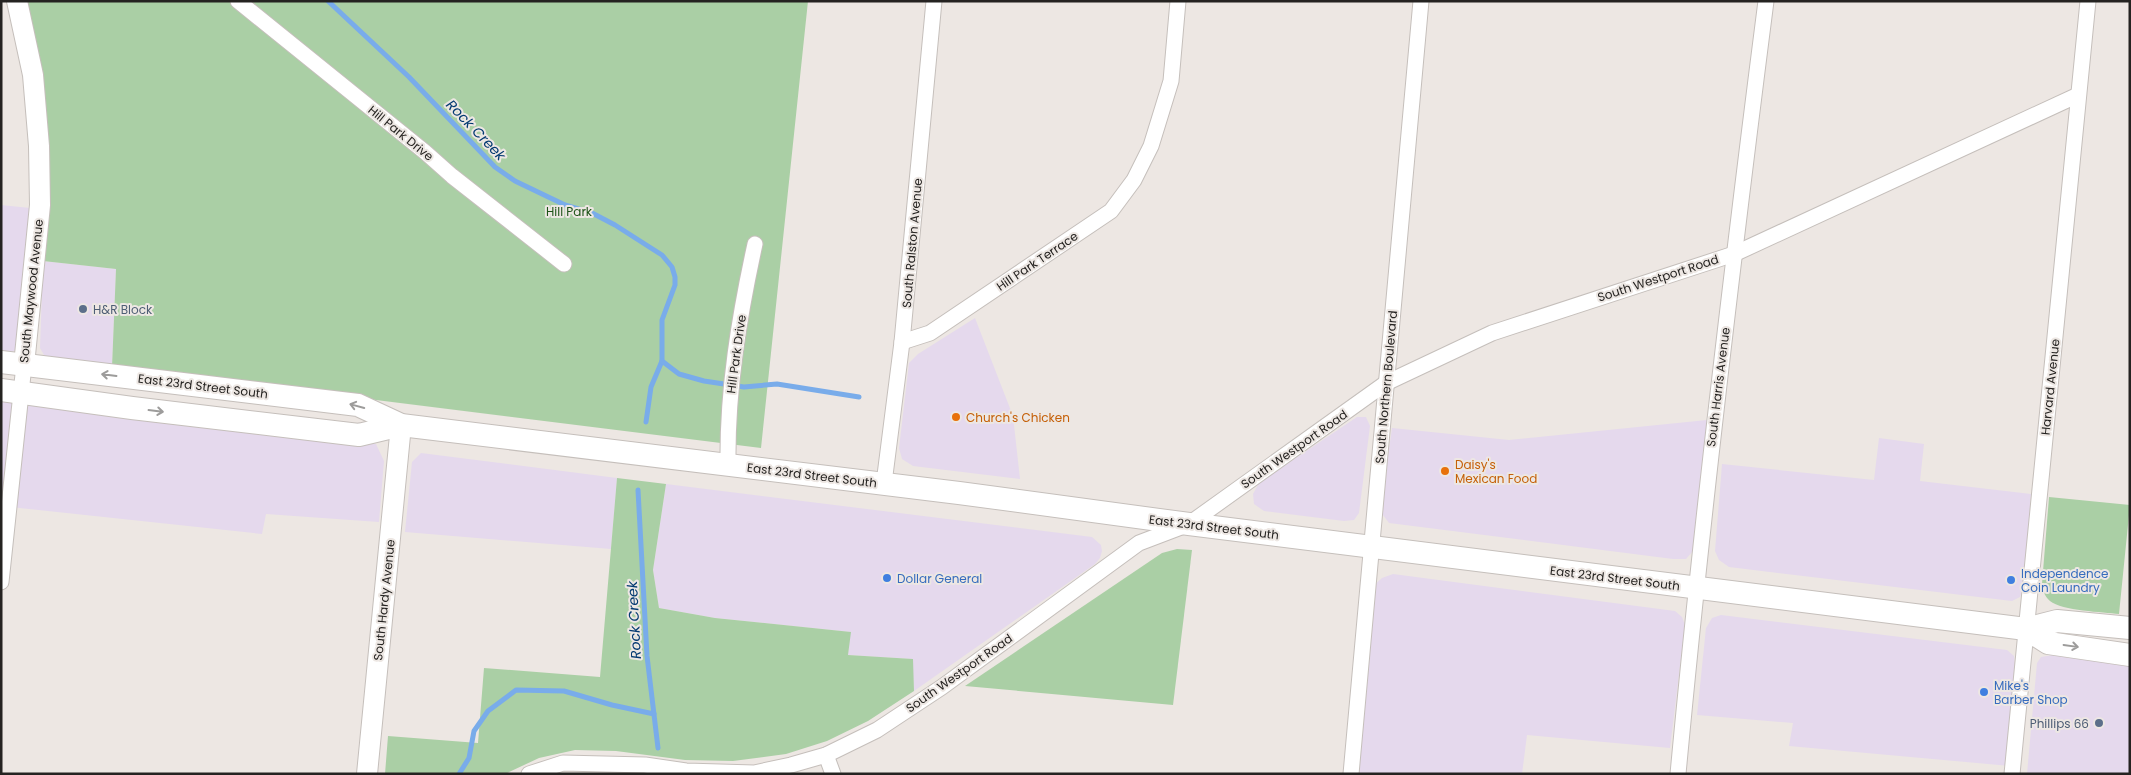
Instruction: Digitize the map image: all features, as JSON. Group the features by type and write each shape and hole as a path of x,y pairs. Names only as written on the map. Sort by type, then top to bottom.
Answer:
{"main road":[{"name":"East 23rd Street South","path":"1,362 358,405 401,426"},
{"name":"East 23rd Street South","path":"11,392 359,435 401,426 884,484 2026,629 2057,620 2130,628"},
{"name":"East 23rd Street South","path":"2026,629 2048,643 2130,655"}],"street":[{"name":"South Maywood Avenue","path":"1,582 11,392 24,365 40,205 39,146 33,75 17,1"},
{"name":"Hill Park Drive","path":"238,1 425,152 456,180 564,264"},
{"name":"South Ralston Avenue","path":"884,484 902,342 934,1"},
{"name":"Hill Park Terrace","path":"902,342 930,333 1111,211 1134,180 1148,153 1171,81 1178,1"},
{"name":"South Northern Boulevard","path":"1351,774 1370,547 1422,1"},
{"name":"South Harris Avenue","path":"1678,774 1695,588 1766,1"},
{"name":"Harvard Avenue","path":"2012,774 2088,1"},
{"name":"South Westport Road","path":"528,774 563,762 645,765 686,771 754,773 826,755 877,730 942,687 1139,543 1189,524 1386,383 1492,333 1734,254 2078,95"},
{"name":"Hill Park Drive","path":"728,465 727,431 731,384 745,288 754,244"},
{"name":"South Hardy Avenue","path":"367,774 401,426"},
{"path":"826,755 833,774"}],"shaded area":[{"path":"1,205 30,208 16,350 7,354 1,353"},
{"path":"43,261 116,269 112,367 56,361 44,355 40,348"},
{"path":"975,318 1013,416 1020,479 913,466 902,459 899,448 909,363 918,354"},
{"path":"1,401 376,444 384,461 379,522 266,514 262,534 1,506"},
{"path":"1357,417 1366,417 1370,426 1359,513 1354,520 1344,521 1264,511 1254,504 1253,494 1259,483"},
{"path":"1707,420 1693,551 1686,559 1673,559 1389,523 1383,515 1382,498 1392,428 1509,440"},
{"path":"1879,438 1924,444 1920,481 2031,494 2024,586 2020,597 2012,601 1729,567 1719,560 1715,551 1722,464 1874,480"},
{"path":"421,453 617,478 611,549 405,532 412,462"},
{"path":"666,484 1092,537 1101,545 1102,551 1100,558 1095,564 914,691 912,659 848,655 850,632 715,618 659,608 653,570"},
{"path":"1393,574 1675,611 1682,617 1685,625 1670,748 1527,735 1522,774 1358,774 1374,585 1382,578"},
{"path":"1721,615 2007,650 2014,656 2015,666 2010,766 1789,746 1793,723 1697,715 1706,628 1712,618"},
{"path":"2053,655 2130,664 2130,774 2027,774 2037,663 2041,657"}],"green space":[{"name":"Hill Park","path":"26,1 808,1 761,448 112,367 116,269 43,261"},
{"path":"617,478 666,484 653,570 659,608 715,618 851,632 848,655 913,659 914,691 868,721 827,741 786,754 733,761 685,760 616,751 575,750 539,758 505,774 385,774 388,736 478,743 484,668 600,677"},
{"path":"2049,497 2130,505 2119,614 2083,611 2064,607 2050,601 2045,595 2042,584"},
{"path":"1177,549 1192,550 1173,705 965,686 1162,553"}],"waterway":[{"name":"Rock Creek","path":"328,1 409,77 495,167 515,181 565,205 592,213 615,225 662,255 672,267 675,285 662,320 662,361 651,387 646,422"},
{"path":"662,361 679,374 704,381 744,387 777,384 859,397"},
{"name":"Rock Creek","path":"638,490 647,656 658,748"},
{"path":"459,774 469,758 474,731 488,711 516,690 564,691 612,705 654,714"}],"place":[{"name":"H&R Block","path":"83,309"},
{"name":"Church's Chicken","path":"956,417"},
{"name":"Daisy's Mexican Food","path":"1445,471"},
{"name":"Dollar General","path":"887,578"},
{"name":"Independence Coin Laundry","path":"2011,580"},
{"name":"Mike's Barber Shop","path":"1984,692"},
{"name":"Phillips 66","path":"2099,723"}]}
